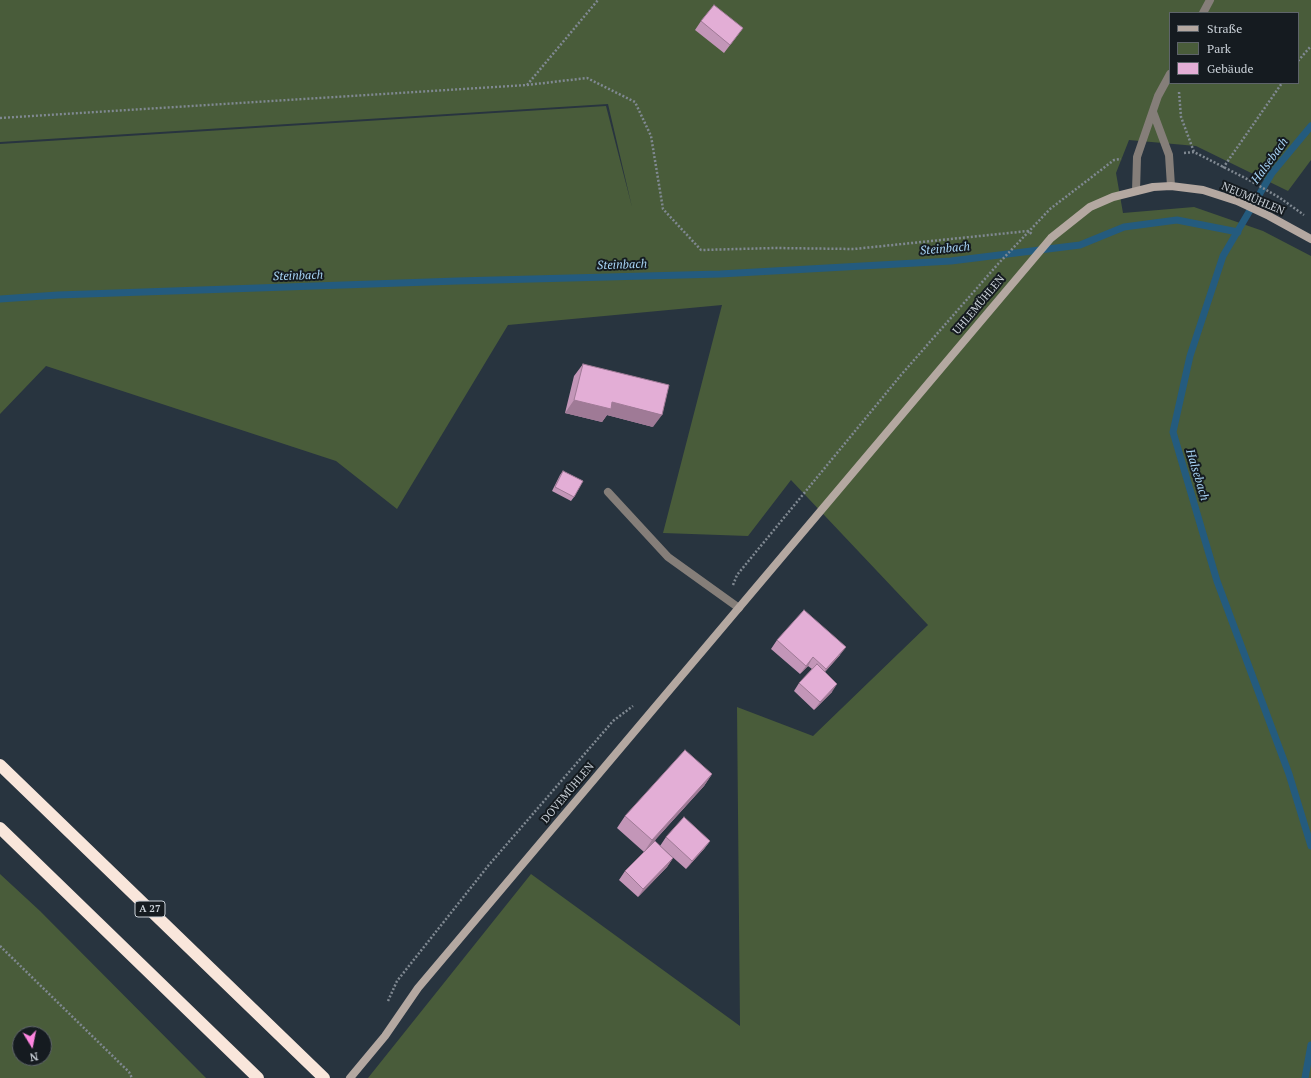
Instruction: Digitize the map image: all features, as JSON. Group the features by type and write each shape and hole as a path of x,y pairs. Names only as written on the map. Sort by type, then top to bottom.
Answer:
{"highway":[{"name":"A 27","path":"0,765 324,1078"},
{"path":"0,828 258,1078"}],"street":[{"path":"1204,12 1210,0"},
{"path":"1136,191 1137,157 1158,96 1169,76"},
{"path":"1153,112 1169,154 1171,186"},
{"name":"NEUMÜHLEN","path":"1136,191 1154,187 1171,186 1204,190 1237,201 1269,216 1311,239"},
{"name":"UHLEMÜHLEN","path":"808,525 1026,265 1048,241 1090,207 1113,197 1136,191"},
{"path":"608,492 668,557 727,598 738,608"},
{"name":"DOVEMÜHLEN","path":"350,1078 385,1036 418,988 808,525"}],"path":[{"path":"527,85 598,0"},
{"path":"1299,60 1311,46"},
{"path":"0,118 527,85 587,78 635,102 651,136 663,209 701,250 775,248 854,249 1028,232 1048,241"},
{"path":"1223,168 1281,84"},
{"path":"1179,90 1181,117 1194,152 1249,180 1280,198 1305,216"},
{"path":"727,598 737,575 901,375 998,264 1050,209 1114,160"},
{"path":"387,1002 397,982 488,866 613,721 637,703"},
{"path":"0,946 129,1072 132,1078"}],"green space":[{"path":"0,0 1311,0 1311,160 1288,191 1196,146 1129,140 1116,173 1123,213 1194,207 1263,231 1311,256 1311,1078 368,1078 531,874 740,1026 737,707 813,736 928,625 791,480 748,536 663,533 722,305 508,325 397,509 336,461 46,366 0,414 0,144 606,106 632,207 608,104 0,142"},
{"path":"0,874 40,911 206,1078 0,1078"}],"building":[{"path":"714,5 743,28 730,45 701,21"},
{"path":"583,364 669,385 662,415 612,402 611,409 574,400"},
{"path":"563,471 583,481 574,497 555,487"},
{"path":"804,610 846,647 826,669 813,657 806,666 777,640"},
{"path":"817,664 837,684 820,702 799,683"},
{"path":"685,750 712,774 652,840 625,816"},
{"path":"684,817 710,841 692,861 666,837"},
{"path":"655,841 673,858 643,889 625,871"}],"waterway":[{"name":"Halsebach","path":"1311,126 1272,173 1223,256 1190,356 1173,432 1217,581 1289,774 1311,846"},
{"name":"Steinbach","path":"0,299 58,295 457,281 720,274 951,261 1080,245 1124,227 1177,220 1238,232"},
{"name":"Halsebach","path":"1305,1078 1311,1045"}]}
